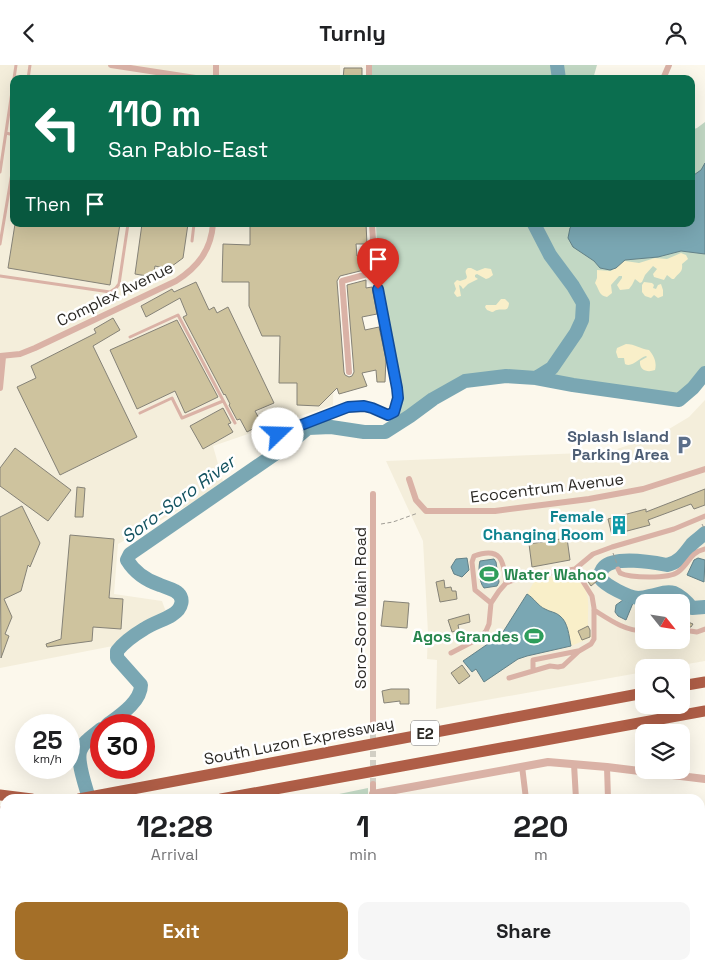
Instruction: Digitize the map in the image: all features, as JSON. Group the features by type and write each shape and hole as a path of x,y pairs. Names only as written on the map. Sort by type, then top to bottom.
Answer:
{"highway":[{"path":"690,684 705,682"},
{"name":"South Luzon Expressway","path":"106,794 635,695"},
{"name":"E2","path":"248,794 705,711"}],"street":[{"path":"111,65 176,75"},
{"name":"Complex Avenue","path":"2,356 20,354 35,349 186,275 200,261 208,245 212,227"},
{"path":"278,434 348,407 364,406 388,415 394,412 398,398 397,388 380,306 375,272 372,227"},
{"path":"349,372 342,281 375,272"},
{"path":"0,388 2,356"},
{"name":"Ecocentrum Avenue","path":"426,511 495,511 589,499 643,489 705,469"},
{"path":"409,479 416,500 426,511"},
{"name":"Soro-Soro Main Road","path":"373,494 373,722"},
{"path":"451,653 478,639 486,631 489,624 491,603 506,583 519,578 575,569 593,554 674,529 705,516"},
{"path":"618,569 620,573 627,575 666,577 677,573 694,553 705,549"},
{"path":"491,603 476,590 472,562 474,556 486,553 498,555 505,569 506,583"},
{"path":"509,678 550,666 563,667 579,651 591,644 594,639 592,596 575,569"},
{"path":"594,610 620,627 635,631"},
{"path":"690,631 697,632 705,629"},
{"path":"533,671 533,660 579,651"},
{"path":"382,794 548,761 705,779"},
{"path":"574,764 576,794"},
{"path":"522,766 525,794"},
{"path":"608,767 608,794"},
{"path":"373,784 373,794"}],"lane":[{"path":"150,71 150,75"},
{"path":"0,171 10,106"},
{"path":"6,133 10,134"},
{"path":"0,244 10,184"},
{"path":"0,200 7,201"},
{"path":"0,276 110,292 119,283 128,227"},
{"path":"192,241 194,227"},
{"path":"130,337 178,315 235,423"},
{"path":"140,413 172,398 182,418 223,401"}],"path":[{"path":"373,526 393,522 426,511"},
{"path":"612,547 618,569"}],"shaded area":[{"path":"0,65 340,65 340,75 10,75 10,227 337,227 333,405 213,446 224,485 118,544 114,594 162,601 166,612 113,646 0,668"},
{"path":"705,400 705,661 690,664 690,659 635,659 635,674 436,709 437,660 427,659 428,633 423,541 386,461 608,452 659,435 689,417"}],"green space":[{"path":"372,65 597,65 594,75 371,75"},
{"path":"705,122 705,373 697,385 679,400 536,378 506,376 465,381 385,432 396,412 402,395 378,271 376,227 695,227 695,129"},
{"path":"368,788 368,794 339,794"}],"sand":[{"path":"681,253 686,255 688,259 682,264 681,271 674,279 667,275 664,280 654,277 653,274 657,269 653,266 642,282 640,283 635,279 629,289 620,290 617,285 622,276 619,276 611,285 612,293 607,297 601,294 595,283 597,270 611,271 625,261 639,263 655,258 667,259"},
{"path":"468,268 477,271 485,268 491,269 493,275 486,279 477,274 475,275 478,279 463,289 459,285 461,296 457,297 454,293 456,289 454,283 457,280 466,279"},
{"path":"644,282 652,283 654,285 653,288 656,289 661,284 663,296 658,298 654,295 651,298 645,296 642,292"},
{"path":"501,299 505,299 509,303 507,309 492,312 485,307 486,305 496,305"},
{"path":"626,344 649,350 655,359 655,370 646,371 642,369 640,361 646,356 630,365 625,364 624,358 618,358 617,348"},
{"path":"566,573 584,587 588,597 588,627 592,637 571,646 568,629 563,619 543,608 527,594 534,582"}],"water":[{"path":"705,163 705,254 681,251 658,257 625,260 616,268 610,270 600,268 594,261 573,247 568,238 571,227 695,227 695,174 701,170"},
{"path":"467,558 469,570 462,577 454,574 451,567 456,559"},
{"path":"698,558 705,560 704,582 687,575 694,560"},
{"name":"Water Wahoo","path":"494,559 499,582 497,586 484,588 479,575 480,561"},
{"name":"Agos Grandes","path":"527,594 543,608 563,619 568,629 571,646 518,659 484,682 476,669 472,672 463,661 503,632"},
{"path":"623,600 633,603 626,620 615,612 616,605"}],"building":[{"path":"344,68 362,68 362,75 343,75"},
{"path":"15,227 120,227 110,285 8,268"},
{"path":"142,227 188,227 183,258 168,269 155,266 153,277 135,274"},
{"path":"250,227 366,227 367,244 356,244 357,256 363,256 364,270 340,276 337,281 344,372 349,377 354,372 347,285 366,280 366,288 372,287 377,314 362,317 365,330 379,327 386,359 385,382 377,382 376,370 362,373 367,386 339,394 337,388 319,406 297,405 297,383 279,383 280,336 262,336 249,306 249,282 222,282 223,244 250,245"},
{"path":"196,282 209,310 214,307 217,313 228,307 274,403 255,411 262,424 247,432 240,419 237,420 183,317 187,315 180,298 146,317 141,306 172,289 174,292"},
{"path":"113,318 120,330 93,346 137,437 60,475 17,387 36,378 31,366 96,333 94,329"},
{"path":"177,320 218,397 185,413 175,391 137,409 110,350"},
{"path":"223,408 231,423 228,424 233,432 203,449 190,426"},
{"path":"15,448 71,490 48,521 0,486 0,468"},
{"path":"77,487 85,488 83,517 75,517"},
{"path":"705,489 705,505 694,509 691,504 648,520 650,525 612,535 608,519 646,509 646,512"},
{"path":"22,506 40,543 30,567 28,565 21,591 4,599 12,617 5,634 9,636 1,658 0,517"},
{"path":"70,535 114,539 109,598 123,599 121,629 93,627 92,641 47,647 46,644 61,639"},
{"path":"567,538 570,560 532,567 529,544"},
{"path":"593,575 597,581 591,586 587,580"},
{"path":"444,580 445,588 451,587 452,591 456,591 457,599 440,602 436,582"},
{"path":"384,601 409,603 407,628 381,626"},
{"path":"469,614 470,622 458,625 459,630 452,632 448,620"},
{"path":"588,626 590,637 582,640 578,631"},
{"path":"462,665 470,676 459,684 451,673"},
{"path":"409,689 409,704 400,704 400,701 384,703 382,691"}],"waterway":[{"path":"557,65 558,75"},
{"path":"536,227 550,255 583,303 582,320 576,333 552,368 536,378"},
{"name":"Soro-Soro River","path":"122,714 137,697 141,685 117,658 117,651 126,641 178,610 182,600 181,596 175,591 150,581 137,572 127,560 130,554 288,445 308,428 331,427 364,432 385,432 433,399 465,381 506,376 536,378 679,400 693,388 705,373"},
{"path":"705,533 681,557 671,564 634,561 616,562 604,567 600,578 612,588 634,597 643,598 671,592 681,597 692,608 705,607"},
{"name":"Soro-Soro River","path":"88,794 79,757 81,748 90,739"}],"tunnel":[{"path":"373,722 373,784"}],"place":[{"name":"Splash Island Parking Area","path":"684,445"},
{"name":"Female Changing Room","path":"619,525"},
{"name":"Water Wahoo","path":"489,574"},
{"name":"Agos Grandes","path":"534,636"}],"route":[{"path":"278,434 348,407 364,406 388,415 394,412 398,398 397,388 378,289"}]}
